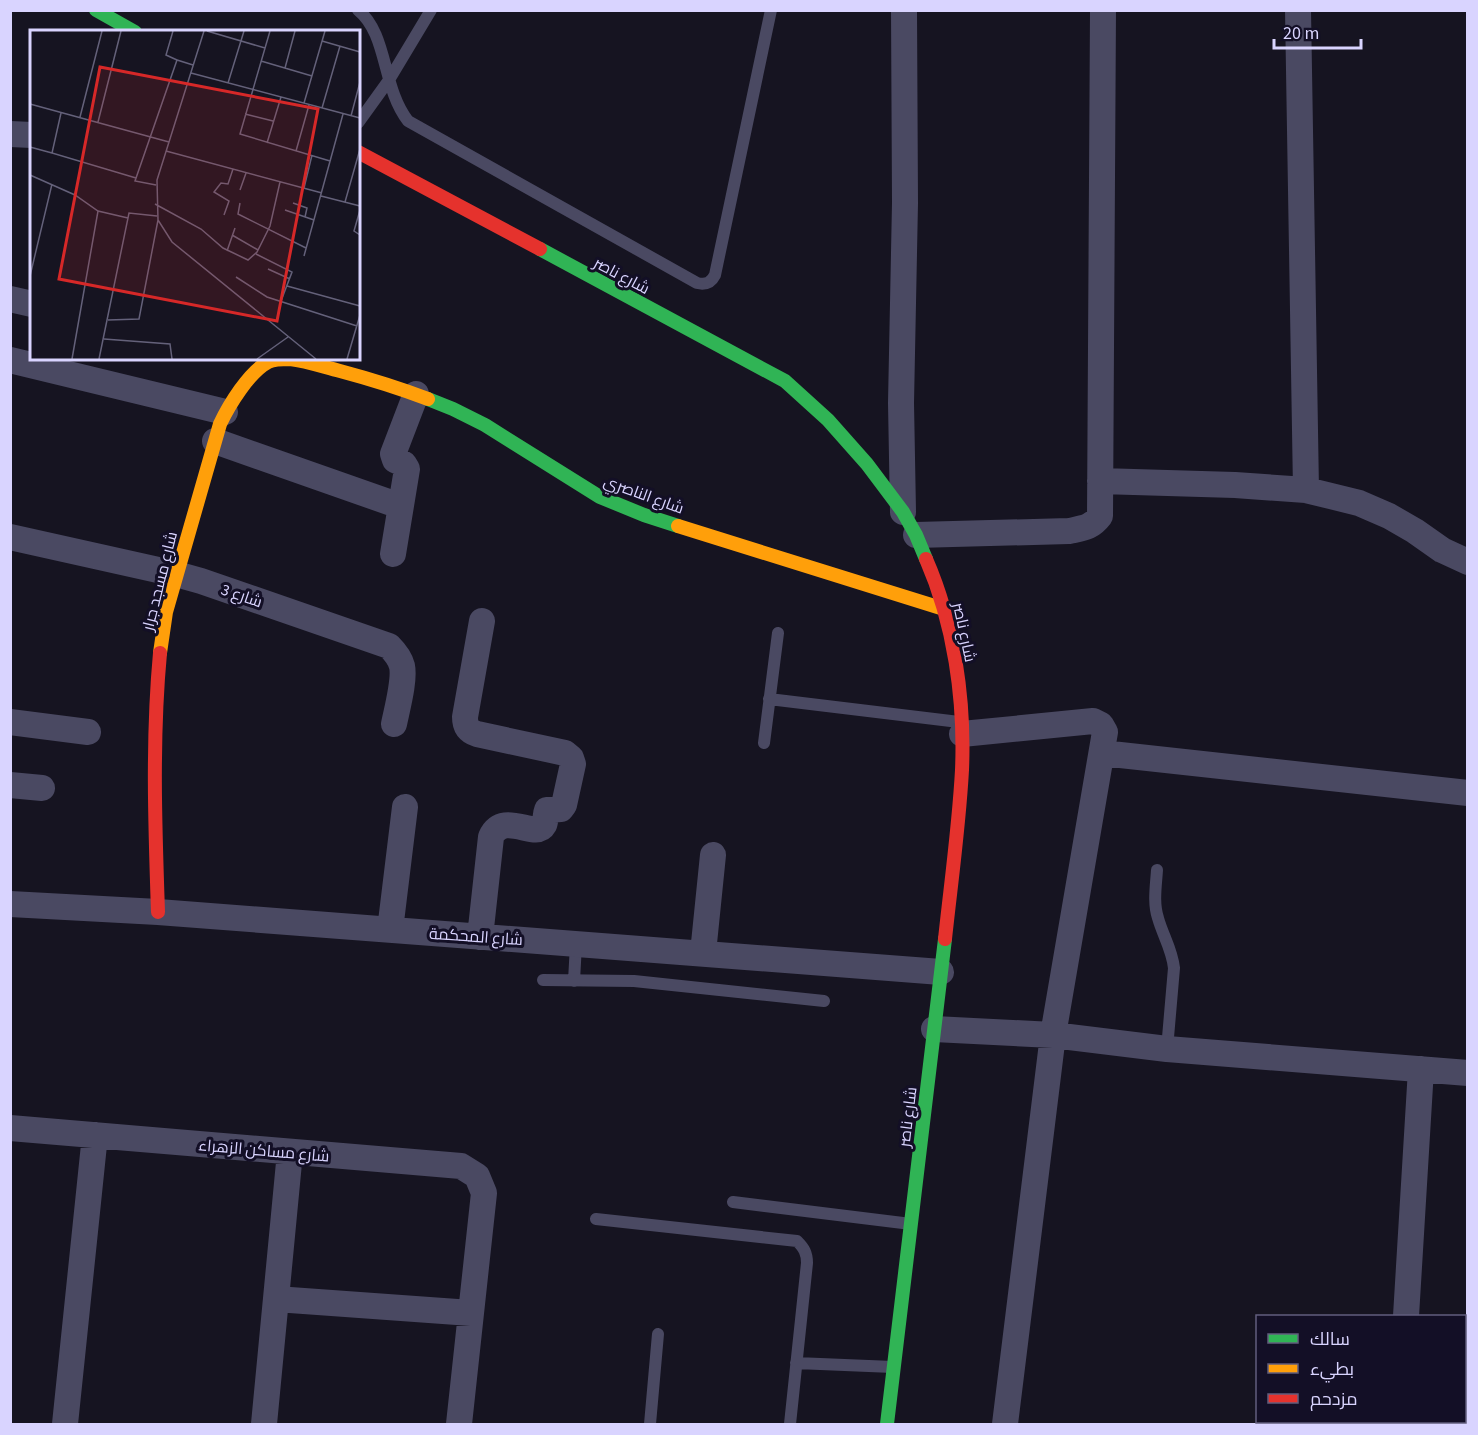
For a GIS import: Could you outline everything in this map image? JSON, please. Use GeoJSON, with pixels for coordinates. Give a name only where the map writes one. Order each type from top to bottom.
{"type":"FeatureCollection","features":[{"type":"Feature","properties":{"kind":"street"},"geometry":{"type":"LineString","coordinates":[[96,10],[131,30]]}},
{"type":"Feature","properties":{"kind":"street"},"geometry":{"type":"LineString","coordinates":[[903,512],[901,403],[905,203],[904,10]]}},
{"type":"Feature","properties":{"kind":"street"},"geometry":{"type":"LineString","coordinates":[[916,534],[1069,531],[1089,527],[1100,516],[1103,10]]}},
{"type":"Feature","properties":{"kind":"street"},"geometry":{"type":"LineString","coordinates":[[1298,10],[1306,490]]}},
{"type":"Feature","properties":{"kind":"street"},"geometry":{"type":"LineString","coordinates":[[10,134],[30,135]]}},
{"type":"Feature","properties":{"kind":"street","name":"شارع ناصر"},"geometry":{"type":"LineString","coordinates":[[360,153],[785,381],[828,420],[867,464],[903,512],[916,534],[937,584],[950,631],[958,680],[961,788],[887,1425]]}},
{"type":"Feature","properties":{"kind":"street"},"geometry":{"type":"LineString","coordinates":[[10,299],[30,304]]}},
{"type":"Feature","properties":{"kind":"street"},"geometry":{"type":"LineString","coordinates":[[10,360],[225,412]]}},
{"type":"Feature","properties":{"kind":"street","name":"شارع مسجد جرار"},"geometry":{"type":"LineString","coordinates":[[158,912],[153,764],[161,639],[166,612],[225,412],[243,385],[267,363],[276,360]]}},
{"type":"Feature","properties":{"kind":"street","name":"شارع الناصري"},"geometry":{"type":"LineString","coordinates":[[292,360],[372,380],[446,405],[472,418],[587,490],[615,504],[944,609]]}},
{"type":"Feature","properties":{"kind":"street"},"geometry":{"type":"LineString","coordinates":[[393,554],[406,469],[404,464],[395,460],[393,454],[416,394]]}},
{"type":"Feature","properties":{"kind":"street"},"geometry":{"type":"LineString","coordinates":[[215,441],[400,506]]}},
{"type":"Feature","properties":{"kind":"street"},"geometry":{"type":"LineString","coordinates":[[1100,481],[1235,485],[1306,490],[1359,503],[1389,516],[1442,550],[1467,562]]}},
{"type":"Feature","properties":{"kind":"street","name":"شارع 3"},"geometry":{"type":"LineString","coordinates":[[10,537],[176,574],[389,646],[397,655],[402,666],[394,724]]}},
{"type":"Feature","properties":{"kind":"street"},"geometry":{"type":"LineString","coordinates":[[480,937],[491,837],[494,831],[504,825],[538,830],[542,828],[547,810],[561,808],[564,805],[573,764],[571,758],[565,753],[477,734],[465,725],[482,621]]}},
{"type":"Feature","properties":{"kind":"street"},"geometry":{"type":"LineString","coordinates":[[961,728],[1093,721],[1101,725],[1105,732],[1053,1035],[1005,1425]]}},
{"type":"Feature","properties":{"kind":"street"},"geometry":{"type":"LineString","coordinates":[[10,722],[88,732]]}},
{"type":"Feature","properties":{"kind":"street"},"geometry":{"type":"LineString","coordinates":[[1102,753],[1467,793]]}},
{"type":"Feature","properties":{"kind":"street"},"geometry":{"type":"LineString","coordinates":[[10,784],[42,788]]}},
{"type":"Feature","properties":{"kind":"street"},"geometry":{"type":"LineString","coordinates":[[390,930],[405,807]]}},
{"type":"Feature","properties":{"kind":"street"},"geometry":{"type":"LineString","coordinates":[[703,953],[713,855]]}},
{"type":"Feature","properties":{"kind":"street","name":"شارع المحكمة"},"geometry":{"type":"LineString","coordinates":[[10,903],[158,912],[941,972]]}},
{"type":"Feature","properties":{"kind":"street"},"geometry":{"type":"LineString","coordinates":[[934,1029],[1053,1035],[1167,1048],[1467,1073]]}},
{"type":"Feature","properties":{"kind":"street"},"geometry":{"type":"LineString","coordinates":[[1406,1315],[1421,1069]]}},
{"type":"Feature","properties":{"kind":"street","name":"شارع مساكن الزهراء"},"geometry":{"type":"LineString","coordinates":[[10,1128],[462,1166],[477,1176],[484,1193],[459,1425]]}},
{"type":"Feature","properties":{"kind":"street"},"geometry":{"type":"LineString","coordinates":[[65,1425],[95,1135]]}},
{"type":"Feature","properties":{"kind":"street"},"geometry":{"type":"LineString","coordinates":[[264,1425],[290,1152]]}},
{"type":"Feature","properties":{"kind":"street"},"geometry":{"type":"LineString","coordinates":[[276,1299],[471,1313]]}},
{"type":"Feature","properties":{"kind":"lane"},"geometry":{"type":"LineString","coordinates":[[358,10],[368,19],[375,32],[388,80],[396,101],[408,121],[702,284],[708,283],[715,275],[771,10]]}},
{"type":"Feature","properties":{"kind":"lane"},"geometry":{"type":"LineString","coordinates":[[360,120],[431,10]]}},
{"type":"Feature","properties":{"kind":"lane"},"geometry":{"type":"LineString","coordinates":[[764,743],[778,633]]}},
{"type":"Feature","properties":{"kind":"lane"},"geometry":{"type":"LineString","coordinates":[[769,699],[961,728]]}},
{"type":"Feature","properties":{"kind":"lane"},"geometry":{"type":"LineString","coordinates":[[1157,870],[1155,906],[1173,955],[1174,968],[1167,1048]]}},
{"type":"Feature","properties":{"kind":"lane"},"geometry":{"type":"LineString","coordinates":[[574,981],[576,944]]}},
{"type":"Feature","properties":{"kind":"lane"},"geometry":{"type":"LineString","coordinates":[[543,980],[652,982],[824,1001]]}},
{"type":"Feature","properties":{"kind":"lane"},"geometry":{"type":"LineString","coordinates":[[733,1202],[910,1224]]}},
{"type":"Feature","properties":{"kind":"lane"},"geometry":{"type":"LineString","coordinates":[[596,1219],[797,1241],[804,1248],[807,1263],[790,1425]]}},
{"type":"Feature","properties":{"kind":"lane"},"geometry":{"type":"LineString","coordinates":[[650,1425],[658,1334]]}},
{"type":"Feature","properties":{"kind":"lane"},"geometry":{"type":"LineString","coordinates":[[796,1363],[894,1367]]}},
{"type":"Feature","properties":{"kind":"traffic: fast"},"geometry":{"type":"LineString","coordinates":[[96,10],[131,30]]}},
{"type":"Feature","properties":{"kind":"traffic: fast"},"geometry":{"type":"LineString","coordinates":[[540,249],[785,381],[828,420],[867,464],[903,512],[926,559]]}},
{"type":"Feature","properties":{"kind":"traffic: fast"},"geometry":{"type":"LineString","coordinates":[[428,399],[485,425],[600,497],[678,526]]}},
{"type":"Feature","properties":{"kind":"traffic: fast"},"geometry":{"type":"LineString","coordinates":[[887,1424],[945,939]]}},
{"type":"Feature","properties":{"kind":"traffic: slow"},"geometry":{"type":"LineString","coordinates":[[160,653],[166,612],[220,424],[247,381],[261,367],[276,360]]}},
{"type":"Feature","properties":{"kind":"traffic: slow"},"geometry":{"type":"LineString","coordinates":[[296,360],[373,380],[428,399]]}},
{"type":"Feature","properties":{"kind":"traffic: slow"},"geometry":{"type":"LineString","coordinates":[[678,526],[944,609]]}},
{"type":"Feature","properties":{"kind":"traffic: jam"},"geometry":{"type":"LineString","coordinates":[[360,153],[540,249]]}},
{"type":"Feature","properties":{"kind":"traffic: jam"},"geometry":{"type":"LineString","coordinates":[[926,559],[944,609],[950,635],[956,662],[962,716],[961,791],[945,939]]}},
{"type":"Feature","properties":{"kind":"traffic: jam"},"geometry":{"type":"LineString","coordinates":[[158,912],[155,750],[160,653]]}}]}
